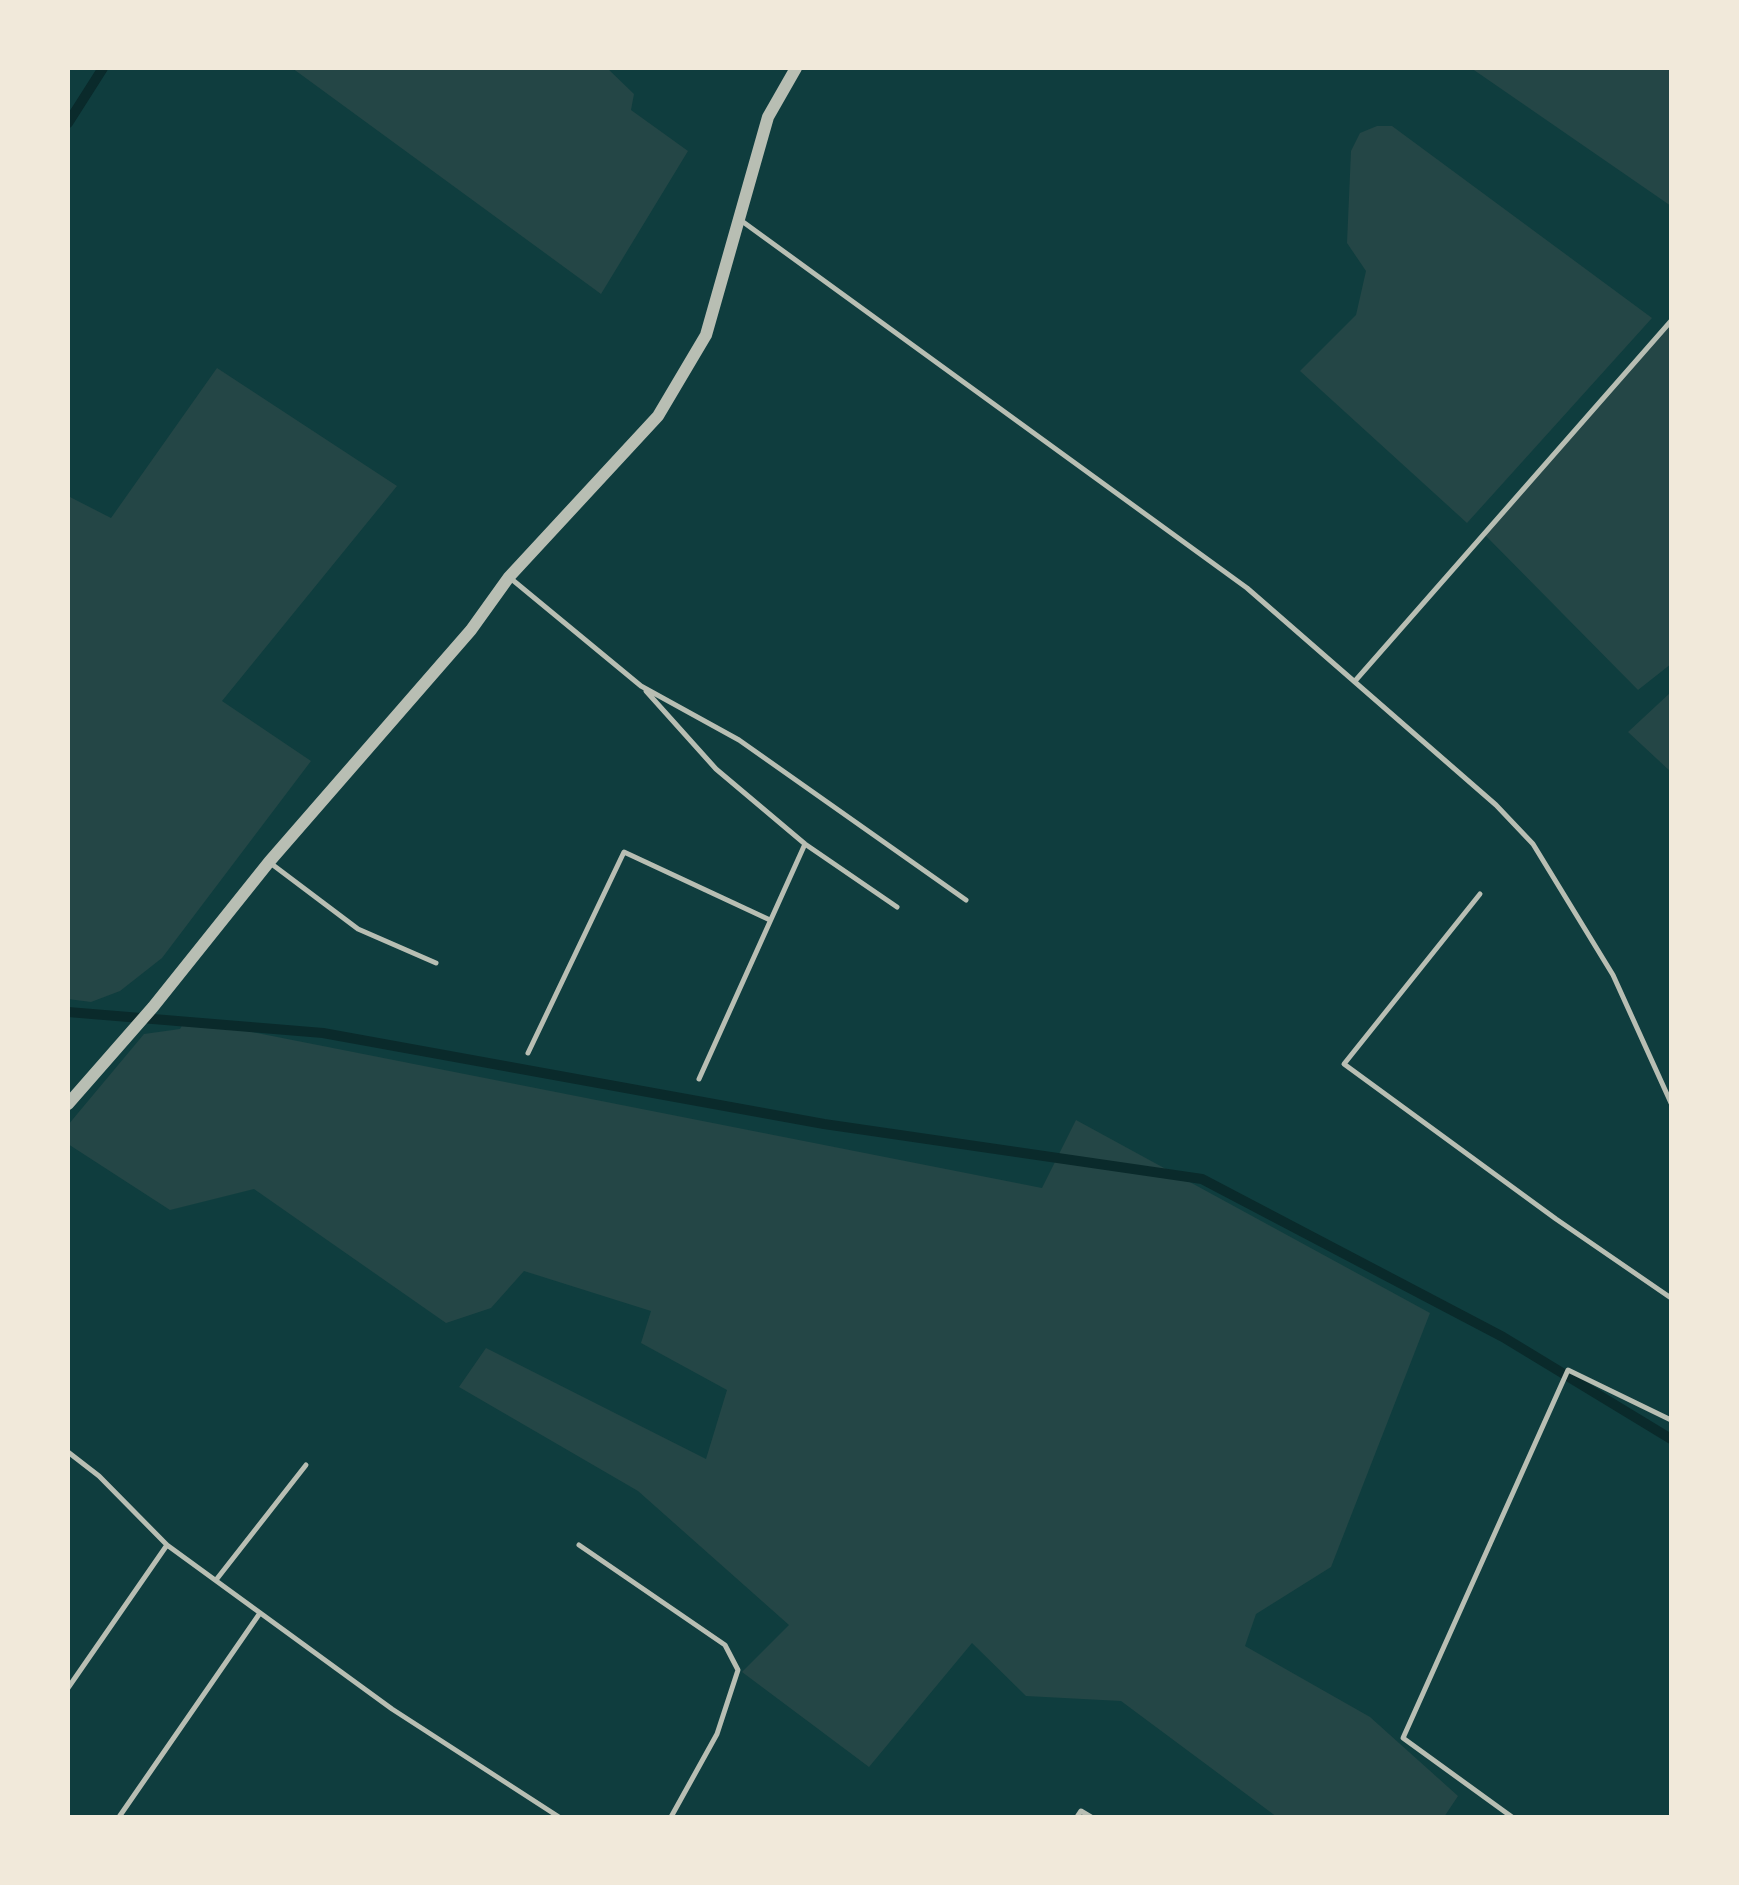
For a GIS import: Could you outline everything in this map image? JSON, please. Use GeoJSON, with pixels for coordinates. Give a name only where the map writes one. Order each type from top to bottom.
{"type":"FeatureCollection","features":[{"type":"Feature","properties":{"kind":"street"},"geometry":{"type":"LineString","coordinates":[[68,1104],[153,1007],[269,862],[471,630],[509,577],[658,416],[706,335],[737,218],[768,117],[796,68]]}},
{"type":"Feature","properties":{"kind":"lane"},"geometry":{"type":"LineString","coordinates":[[737,218],[1247,588],[1496,805],[1533,845],[1613,975],[1671,1103]]}},
{"type":"Feature","properties":{"kind":"lane"},"geometry":{"type":"LineString","coordinates":[[1355,681],[1671,321]]}},
{"type":"Feature","properties":{"kind":"lane"},"geometry":{"type":"LineString","coordinates":[[509,577],[641,686],[716,769],[805,844],[897,907]]}},
{"type":"Feature","properties":{"kind":"lane"},"geometry":{"type":"LineString","coordinates":[[641,686],[739,740],[966,900]]}},
{"type":"Feature","properties":{"kind":"lane"},"geometry":{"type":"LineString","coordinates":[[699,1079],[805,844]]}},
{"type":"Feature","properties":{"kind":"lane"},"geometry":{"type":"LineString","coordinates":[[528,1053],[624,852],[770,920]]}},
{"type":"Feature","properties":{"kind":"lane"},"geometry":{"type":"LineString","coordinates":[[269,862],[358,929],[436,963]]}},
{"type":"Feature","properties":{"kind":"lane"},"geometry":{"type":"LineString","coordinates":[[1480,894],[1344,1064],[1556,1219],[1671,1298]]}},
{"type":"Feature","properties":{"kind":"lane"},"geometry":{"type":"LineString","coordinates":[[1512,1817],[1403,1738],[1568,1370],[1671,1420]]}},
{"type":"Feature","properties":{"kind":"lane"},"geometry":{"type":"LineString","coordinates":[[68,1452],[99,1476],[167,1545],[392,1709],[559,1817]]}},
{"type":"Feature","properties":{"kind":"lane"},"geometry":{"type":"LineString","coordinates":[[216,1580],[306,1465]]}},
{"type":"Feature","properties":{"kind":"lane"},"geometry":{"type":"LineString","coordinates":[[68,1688],[167,1545]]}},
{"type":"Feature","properties":{"kind":"lane"},"geometry":{"type":"LineString","coordinates":[[579,1545],[725,1645],[737,1670],[717,1734],[671,1817]]}},
{"type":"Feature","properties":{"kind":"lane"},"geometry":{"type":"LineString","coordinates":[[119,1817],[260,1613]]}},
{"type":"Feature","properties":{"kind":"lane"},"geometry":{"type":"LineString","coordinates":[[1077,1817],[1081,1811],[1091,1817]]}},
{"type":"Feature","properties":{"kind":"shaded area"},"geometry":{"type":"Polygon","coordinates":[[[292,68],[607,68],[634,94],[631,110],[688,151],[601,294],[292,68]]]}},
{"type":"Feature","properties":{"kind":"shaded area"},"geometry":{"type":"Polygon","coordinates":[[[1471,68],[1670,68],[1671,206],[1471,68]]]}},
{"type":"Feature","properties":{"kind":"shaded area"},"geometry":{"type":"Polygon","coordinates":[[[1377,126],[1392,126],[1652,318],[1467,523],[1300,371],[1356,315],[1366,271],[1347,243],[1351,151],[1360,133],[1377,126]]]}},
{"type":"Feature","properties":{"kind":"shaded area"},"geometry":{"type":"Polygon","coordinates":[[[1668,323],[1671,325],[1671,664],[1638,690],[1484,534],[1668,323]]]}},
{"type":"Feature","properties":{"kind":"shaded area"},"geometry":{"type":"Polygon","coordinates":[[[217,368],[397,486],[222,701],[311,761],[162,958],[120,991],[91,1002],[68,999],[68,496],[111,518],[217,368]]]}},
{"type":"Feature","properties":{"kind":"shaded area"},"geometry":{"type":"Polygon","coordinates":[[[1671,692],[1671,772],[1628,732],[1671,692]]]}},
{"type":"Feature","properties":{"kind":"shaded area"},"geometry":{"type":"Polygon","coordinates":[[[186,1019],[1042,1188],[1076,1120],[1430,1313],[1331,1567],[1256,1614],[1245,1646],[1370,1717],[1458,1796],[1444,1817],[1277,1817],[1121,1701],[1026,1696],[972,1643],[869,1767],[742,1672],[789,1625],[638,1491],[459,1387],[486,1348],[706,1459],[727,1390],[641,1343],[651,1311],[524,1271],[491,1308],[446,1323],[254,1189],[170,1210],[68,1144],[68,1125],[144,1034],[180,1029],[186,1019]]]}},
{"type":"Feature","properties":{"kind":"waterway"},"geometry":{"type":"LineString","coordinates":[[68,123],[103,68]]}},
{"type":"Feature","properties":{"kind":"waterway"},"geometry":{"type":"LineString","coordinates":[[68,1012],[323,1033],[824,1124],[1202,1179],[1503,1337],[1671,1439]]}}]}
